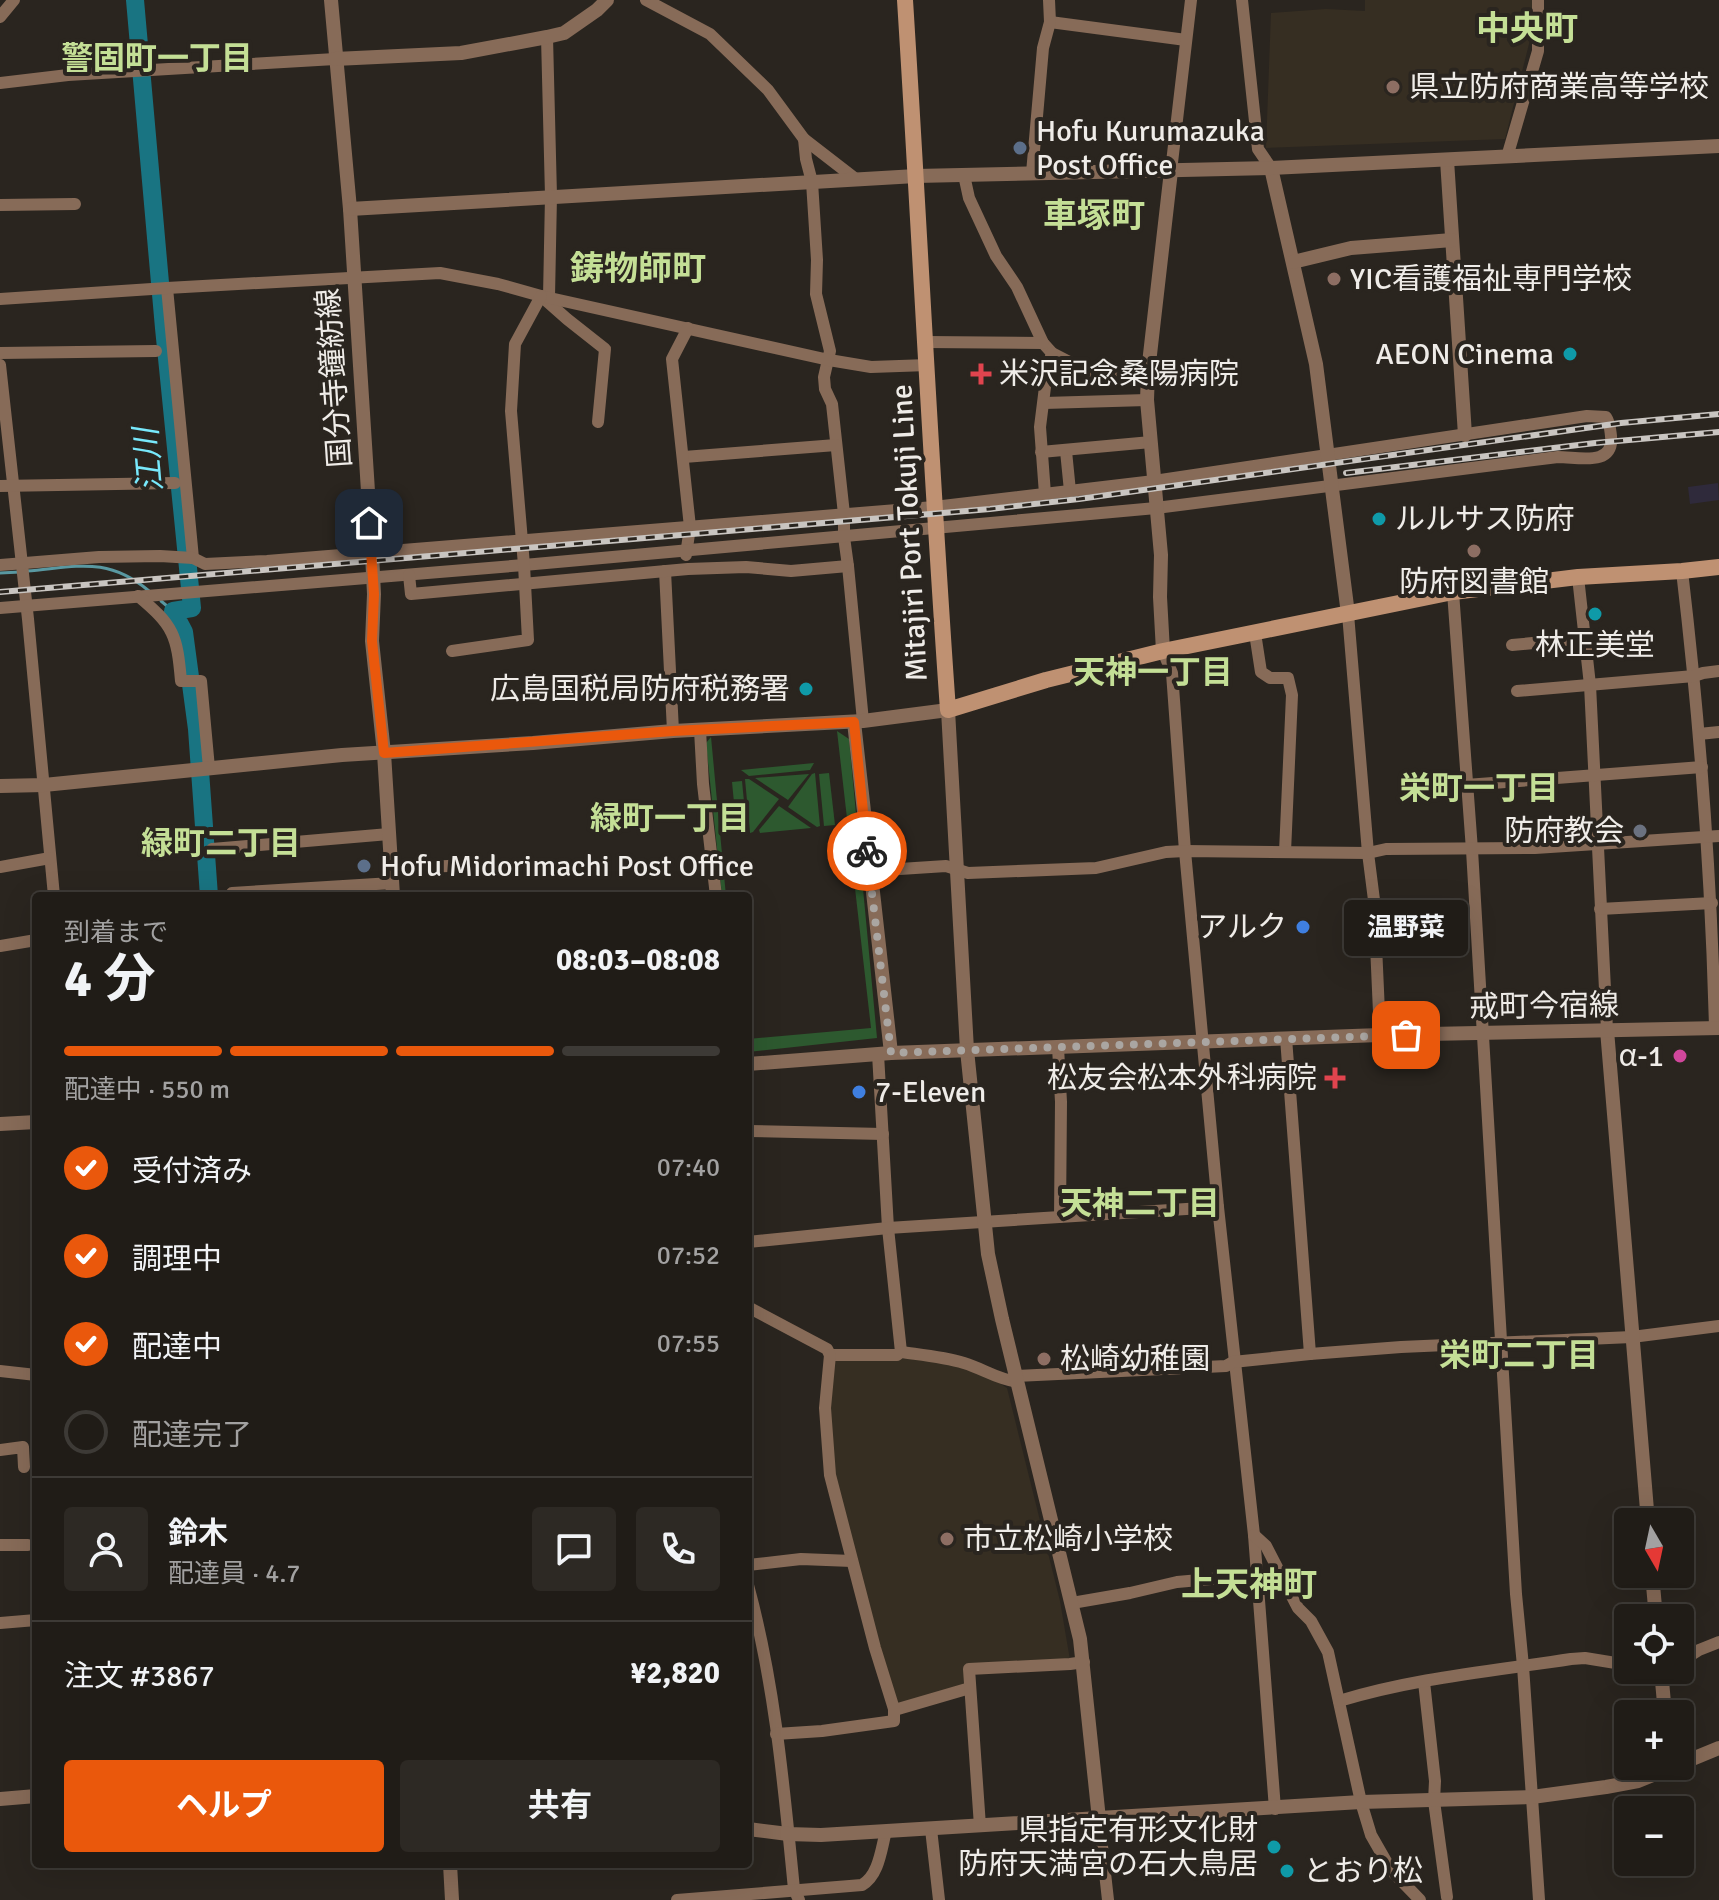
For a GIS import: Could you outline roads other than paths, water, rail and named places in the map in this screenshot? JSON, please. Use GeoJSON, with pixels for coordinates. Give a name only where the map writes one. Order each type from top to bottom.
{"type":"FeatureCollection","features":[{"type":"Feature","properties":{"kind":"main road","name":"Mitajiri Port Tokuji Line"},"geometry":{"type":"LineString","coordinates":[[905,0],[948,710],[1046,680],[1163,651],[1453,592],[1578,577],[1719,567]]}},
{"type":"Feature","properties":{"kind":"street"},"geometry":{"type":"LineString","coordinates":[[0,17],[14,0]]}},
{"type":"Feature","properties":{"kind":"street","name":"国分寺鐘紡線"},"geometry":{"type":"LineString","coordinates":[[331,0],[350,209],[372,554],[372,641],[384,753],[392,883]]}},
{"type":"Feature","properties":{"kind":"street"},"geometry":{"type":"LineString","coordinates":[[0,83],[68,75],[461,53],[564,33],[607,0]]}},
{"type":"Feature","properties":{"kind":"street"},"geometry":{"type":"LineString","coordinates":[[646,0],[710,34],[768,90],[804,139],[857,180]]}},
{"type":"Feature","properties":{"kind":"street"},"geometry":{"type":"LineString","coordinates":[[1032,173],[1043,48],[1050,22],[1049,0]]}},
{"type":"Feature","properties":{"kind":"street"},"geometry":{"type":"LineString","coordinates":[[1191,0],[1147,400],[1161,555],[1163,651],[1172,673],[1218,1207],[1254,1535],[1275,1809]]}},
{"type":"Feature","properties":{"kind":"street"},"geometry":{"type":"LineString","coordinates":[[1242,0],[1258,149],[1271,168],[1316,364],[1348,614],[1374,900],[1380,1035]]}},
{"type":"Feature","properties":{"kind":"street"},"geometry":{"type":"LineString","coordinates":[[1507,157],[1538,51],[1538,0]]}},
{"type":"Feature","properties":{"kind":"street"},"geometry":{"type":"LineString","coordinates":[[1050,22],[1186,40]]}},
{"type":"Feature","properties":{"kind":"street"},"geometry":{"type":"LineString","coordinates":[[452,651],[528,640],[511,411],[515,344],[545,296],[551,196],[547,37]]}},
{"type":"Feature","properties":{"kind":"street"},"geometry":{"type":"LineString","coordinates":[[804,139],[812,182],[816,294],[830,351],[824,377],[825,389],[832,404],[844,514],[884,1053],[883,1134],[888,1228],[901,1352]]}},
{"type":"Feature","properties":{"kind":"street"},"geometry":{"type":"LineString","coordinates":[[350,209],[916,176],[1271,168],[1719,146]]}},
{"type":"Feature","properties":{"kind":"street"},"geometry":{"type":"LineString","coordinates":[[1447,160],[1465,435]]}},
{"type":"Feature","properties":{"kind":"street"},"geometry":{"type":"LineString","coordinates":[[964,175],[969,198],[996,256],[1017,287],[1048,348],[1040,427],[1045,494]]}},
{"type":"Feature","properties":{"kind":"street"},"geometry":{"type":"LineString","coordinates":[[0,205],[75,204]]}},
{"type":"Feature","properties":{"kind":"street"},"geometry":{"type":"LineString","coordinates":[[1293,262],[1351,248],[1452,240]]}},
{"type":"Feature","properties":{"kind":"street"},"geometry":{"type":"LineString","coordinates":[[0,299],[440,273],[829,360],[871,367],[928,365]]}},
{"type":"Feature","properties":{"kind":"street"},"geometry":{"type":"LineString","coordinates":[[167,288],[199,561],[207,590]]}},
{"type":"Feature","properties":{"kind":"street"},"geometry":{"type":"LineString","coordinates":[[545,296],[567,319],[605,349],[598,422]]}},
{"type":"Feature","properties":{"kind":"street"},"geometry":{"type":"LineString","coordinates":[[688,328],[672,359],[690,527],[685,551],[688,569]]}},
{"type":"Feature","properties":{"kind":"street"},"geometry":{"type":"LineString","coordinates":[[926,342],[1048,348],[1087,371],[1148,372]]}},
{"type":"Feature","properties":{"kind":"street"},"geometry":{"type":"LineString","coordinates":[[0,353],[156,351]]}},
{"type":"Feature","properties":{"kind":"street"},"geometry":{"type":"LineString","coordinates":[[0,365],[54,892]]}},
{"type":"Feature","properties":{"kind":"street"},"geometry":{"type":"LineString","coordinates":[[1044,403],[1147,400]]}},
{"type":"Feature","properties":{"kind":"street"},"geometry":{"type":"LineString","coordinates":[[0,565],[99,557],[160,556],[199,561],[372,554],[934,507],[1154,481],[1600,415],[1609,421],[1612,445],[1600,457],[1558,457],[1156,508],[0,608]]}},
{"type":"Feature","properties":{"kind":"street"},"geometry":{"type":"LineString","coordinates":[[1041,452],[1151,442]]}},
{"type":"Feature","properties":{"kind":"street"},"geometry":{"type":"LineString","coordinates":[[684,457],[836,445]]}},
{"type":"Feature","properties":{"kind":"street"},"geometry":{"type":"LineString","coordinates":[[1066,451],[1070,491]]}},
{"type":"Feature","properties":{"kind":"street"},"geometry":{"type":"LineString","coordinates":[[0,486],[175,483]]}},
{"type":"Feature","properties":{"kind":"street"},"geometry":{"type":"LineString","coordinates":[[409,575],[411,594],[688,569],[746,567],[791,571],[848,566]]}},
{"type":"Feature","properties":{"kind":"street"},"geometry":{"type":"LineString","coordinates":[[665,571],[673,731]]}},
{"type":"Feature","properties":{"kind":"street"},"geometry":{"type":"LineString","coordinates":[[1682,571],[1702,767],[1713,836],[1717,1028]]}},
{"type":"Feature","properties":{"kind":"street"},"geometry":{"type":"LineString","coordinates":[[1578,577],[1590,685],[1607,1030],[1647,1508]]}},
{"type":"Feature","properties":{"kind":"street"},"geometry":{"type":"LineString","coordinates":[[1453,592],[1472,850],[1516,1594],[1539,1900]]}},
{"type":"Feature","properties":{"kind":"street"},"geometry":{"type":"LineString","coordinates":[[138,596],[161,615],[172,630],[178,645],[181,681],[201,681],[209,768]]}},
{"type":"Feature","properties":{"kind":"street"},"geometry":{"type":"LineString","coordinates":[[1255,633],[1261,672],[1270,678],[1288,678],[1292,695],[1285,852]]}},
{"type":"Feature","properties":{"kind":"street"},"geometry":{"type":"LineString","coordinates":[[1512,645],[1586,638]]}},
{"type":"Feature","properties":{"kind":"street"},"geometry":{"type":"LineString","coordinates":[[1517,691],[1694,676],[1719,671]]}},
{"type":"Feature","properties":{"kind":"street"},"geometry":{"type":"LineString","coordinates":[[0,786],[44,785],[342,755],[673,731],[858,722],[948,710],[967,1050],[988,1254],[1084,1662],[1108,1900]]}},
{"type":"Feature","properties":{"kind":"street"},"geometry":{"type":"LineString","coordinates":[[700,730],[716,892]]}},
{"type":"Feature","properties":{"kind":"street"},"geometry":{"type":"LineString","coordinates":[[1699,734],[1719,732]]}},
{"type":"Feature","properties":{"kind":"street"},"geometry":{"type":"LineString","coordinates":[[1466,785],[1702,767]]}},
{"type":"Feature","properties":{"kind":"street"},"geometry":{"type":"LineString","coordinates":[[212,849],[389,834]]}},
{"type":"Feature","properties":{"kind":"street"},"geometry":{"type":"LineString","coordinates":[[869,871],[946,866],[968,873],[1096,868],[1166,852],[1185,851],[1368,853],[1386,849],[1472,850],[1713,836]]}},
{"type":"Feature","properties":{"kind":"street"},"geometry":{"type":"LineString","coordinates":[[0,867],[50,858]]}},
{"type":"Feature","properties":{"kind":"street"},"geometry":{"type":"LineString","coordinates":[[248,892],[392,883],[475,860]]}},
{"type":"Feature","properties":{"kind":"street"},"geometry":{"type":"LineString","coordinates":[[1600,909],[1712,903]]}},
{"type":"Feature","properties":{"kind":"street"},"geometry":{"type":"LineString","coordinates":[[0,946],[32,941]]}},
{"type":"Feature","properties":{"kind":"street","name":"戒町今宿線"},"geometry":{"type":"LineString","coordinates":[[752,1064],[884,1053],[1203,1041],[1717,1028]]}},
{"type":"Feature","properties":{"kind":"street"},"geometry":{"type":"LineString","coordinates":[[1286,1038],[1310,1354]]}},
{"type":"Feature","properties":{"kind":"street"},"geometry":{"type":"LineString","coordinates":[[1058,1047],[1060,1217]]}},
{"type":"Feature","properties":{"kind":"street"},"geometry":{"type":"LineString","coordinates":[[0,1124],[32,1122]]}},
{"type":"Feature","properties":{"kind":"street"},"geometry":{"type":"LineString","coordinates":[[752,1131],[883,1134]]}},
{"type":"Feature","properties":{"kind":"street"},"geometry":{"type":"LineString","coordinates":[[752,1242],[888,1228],[1218,1207]]}},
{"type":"Feature","properties":{"kind":"street"},"geometry":{"type":"LineString","coordinates":[[752,1309],[827,1349],[830,1355],[825,1408],[830,1475],[894,1709],[894,1721],[776,1734]]}},
{"type":"Feature","properties":{"kind":"street"},"geometry":{"type":"LineString","coordinates":[[830,1355],[897,1355],[901,1352],[969,1364],[995,1377],[1017,1379],[1024,1374],[1226,1366],[1233,1362],[1310,1354],[1632,1337],[1719,1326]]}},
{"type":"Feature","properties":{"kind":"street"},"geometry":{"type":"LineString","coordinates":[[0,1371],[32,1375]]}},
{"type":"Feature","properties":{"kind":"street"},"geometry":{"type":"LineString","coordinates":[[0,1450],[23,1447],[24,1467]]}},
{"type":"Feature","properties":{"kind":"street"},"geometry":{"type":"LineString","coordinates":[[1254,1535],[1266,1546],[1298,1608],[1311,1621],[1328,1652],[1371,1835],[1391,1870],[1420,1900]]}},
{"type":"Feature","properties":{"kind":"street"},"geometry":{"type":"LineString","coordinates":[[0,1545],[28,1545]]}},
{"type":"Feature","properties":{"kind":"street"},"geometry":{"type":"LineString","coordinates":[[752,1563],[801,1559],[852,1561]]}},
{"type":"Feature","properties":{"kind":"street"},"geometry":{"type":"LineString","coordinates":[[1072,1603],[1177,1582],[1257,1575]]}},
{"type":"Feature","properties":{"kind":"street"},"geometry":{"type":"LineString","coordinates":[[752,1599],[761,1632],[797,1895]]}},
{"type":"Feature","properties":{"kind":"street"},"geometry":{"type":"LineString","coordinates":[[0,1623],[32,1620]]}},
{"type":"Feature","properties":{"kind":"street"},"geometry":{"type":"LineString","coordinates":[[1694,1653],[1719,1642]]}},
{"type":"Feature","properties":{"kind":"street"},"geometry":{"type":"LineString","coordinates":[[1339,1701],[1364,1693],[1523,1666],[1585,1658],[1614,1663]]}},
{"type":"Feature","properties":{"kind":"street"},"geometry":{"type":"LineString","coordinates":[[980,1826],[969,1669],[1084,1662]]}},
{"type":"Feature","properties":{"kind":"street"},"geometry":{"type":"LineString","coordinates":[[1424,1682],[1435,1781],[1434,1801],[1447,1897]]}},
{"type":"Feature","properties":{"kind":"street"},"geometry":{"type":"LineString","coordinates":[[894,1709],[970,1688]]}},
{"type":"Feature","properties":{"kind":"street"},"geometry":{"type":"LineString","coordinates":[[1694,1758],[1719,1748]]}},
{"type":"Feature","properties":{"kind":"street"},"geometry":{"type":"LineString","coordinates":[[752,1830],[821,1835],[1361,1802],[1532,1797],[1640,1780]]}},
{"type":"Feature","properties":{"kind":"street"},"geometry":{"type":"LineString","coordinates":[[0,1799],[32,1796]]}},
{"type":"Feature","properties":{"kind":"street"},"geometry":{"type":"LineString","coordinates":[[931,1829],[939,1900]]}},
{"type":"Feature","properties":{"kind":"street"},"geometry":{"type":"LineString","coordinates":[[677,1900],[797,1895],[862,1885],[870,1880],[875,1871],[886,1831]]}},
{"type":"Feature","properties":{"kind":"street"},"geometry":{"type":"LineString","coordinates":[[450,1868],[452,1900]]}},
{"type":"Feature","properties":{"kind":"waterway","name":"江川"},"geometry":{"type":"LineString","coordinates":[[135,0],[192,608],[173,611],[184,632],[197,729],[209,892]]}},
{"type":"Feature","properties":{"kind":"waterway"},"geometry":{"type":"LineString","coordinates":[[27,571],[76,566],[105,568],[134,580],[149,591]]}},
{"type":"Feature","properties":{"kind":"waterway"},"geometry":{"type":"LineString","coordinates":[[0,573],[20,572]]}},
{"type":"Feature","properties":{"kind":"waterway"},"geometry":{"type":"LineString","coordinates":[[161,601],[173,611]]}},
{"type":"Feature","properties":{"kind":"railway"},"geometry":{"type":"LineString","coordinates":[[0,592],[990,509],[1621,423],[1719,414]]}},
{"type":"Feature","properties":{"kind":"railway"},"geometry":{"type":"LineString","coordinates":[[1346,473],[1595,443],[1719,432]]}},
{"type":"Feature","properties":{"kind":"place","name":"県立防府商業高等学校"},"geometry":{"type":"Point","coordinates":[1393,87]}},
{"type":"Feature","properties":{"kind":"place","name":"Hofu Kurumazuka Post Office"},"geometry":{"type":"Point","coordinates":[1020,148]}},
{"type":"Feature","properties":{"kind":"place","name":"YIC看護福祉専門学校"},"geometry":{"type":"Point","coordinates":[1334,279]}},
{"type":"Feature","properties":{"kind":"place","name":"AEON Cinema"},"geometry":{"type":"Point","coordinates":[1570,354]}},
{"type":"Feature","properties":{"kind":"place","name":"米沢記念桑陽病院"},"geometry":{"type":"Point","coordinates":[981,374]}},
{"type":"Feature","properties":{"kind":"place","name":"ルルサス防府"},"geometry":{"type":"Point","coordinates":[1379,519]}},
{"type":"Feature","properties":{"kind":"place","name":"防府図書館"},"geometry":{"type":"Point","coordinates":[1474,551]}},
{"type":"Feature","properties":{"kind":"place","name":"林正美堂"},"geometry":{"type":"Point","coordinates":[1595,614]}},
{"type":"Feature","properties":{"kind":"place","name":"広島国税局防府税務署"},"geometry":{"type":"Point","coordinates":[806,689]}},
{"type":"Feature","properties":{"kind":"place","name":"防府教会"},"geometry":{"type":"Point","coordinates":[1640,831]}},
{"type":"Feature","properties":{"kind":"place","name":"Hofu Midorimachi Post Office"},"geometry":{"type":"Point","coordinates":[364,866]}},
{"type":"Feature","properties":{"kind":"place","name":"アルク"},"geometry":{"type":"Point","coordinates":[1303,927]}},
{"type":"Feature","properties":{"kind":"place","name":"温野菜"},"geometry":{"type":"Point","coordinates":[1406,1035]}},
{"type":"Feature","properties":{"kind":"place","name":"α-1"},"geometry":{"type":"Point","coordinates":[1680,1056]}},
{"type":"Feature","properties":{"kind":"place","name":"松友会松本外科病院"},"geometry":{"type":"Point","coordinates":[1335,1078]}},
{"type":"Feature","properties":{"kind":"place","name":"7-Eleven"},"geometry":{"type":"Point","coordinates":[859,1092]}},
{"type":"Feature","properties":{"kind":"place","name":"松崎幼稚園"},"geometry":{"type":"Point","coordinates":[1044,1359]}},
{"type":"Feature","properties":{"kind":"place","name":"市立松崎小学校"},"geometry":{"type":"Point","coordinates":[947,1539]}},
{"type":"Feature","properties":{"kind":"place","name":"県指定有形文化財 防府天満宮の石大鳥居"},"geometry":{"type":"Point","coordinates":[1274,1847]}},
{"type":"Feature","properties":{"kind":"place","name":"とおり松"},"geometry":{"type":"Point","coordinates":[1287,1871]}},
{"type":"Feature","properties":{"kind":"district","name":"中央町"},"geometry":{"type":"Point","coordinates":[1527,28]}},
{"type":"Feature","properties":{"kind":"district","name":"警固町一丁目"},"geometry":{"type":"Point","coordinates":[157,58]}},
{"type":"Feature","properties":{"kind":"district","name":"車塚町"},"geometry":{"type":"Point","coordinates":[1094,215]}},
{"type":"Feature","properties":{"kind":"district","name":"鋳物師町"},"geometry":{"type":"Point","coordinates":[638,268]}},
{"type":"Feature","properties":{"kind":"district","name":"天神一丁目"},"geometry":{"type":"Point","coordinates":[1153,672]}},
{"type":"Feature","properties":{"kind":"district","name":"栄町一丁目"},"geometry":{"type":"Point","coordinates":[1479,788]}},
{"type":"Feature","properties":{"kind":"district","name":"緑町一丁目"},"geometry":{"type":"Point","coordinates":[670,818]}},
{"type":"Feature","properties":{"kind":"district","name":"緑町二丁目"},"geometry":{"type":"Point","coordinates":[221,843]}},
{"type":"Feature","properties":{"kind":"district","name":"天神二丁目"},"geometry":{"type":"Point","coordinates":[1140,1203]}},
{"type":"Feature","properties":{"kind":"district","name":"栄町二丁目"},"geometry":{"type":"Point","coordinates":[1519,1355]}},
{"type":"Feature","properties":{"kind":"district","name":"上天神町"},"geometry":{"type":"Point","coordinates":[1249,1584]}}]}
